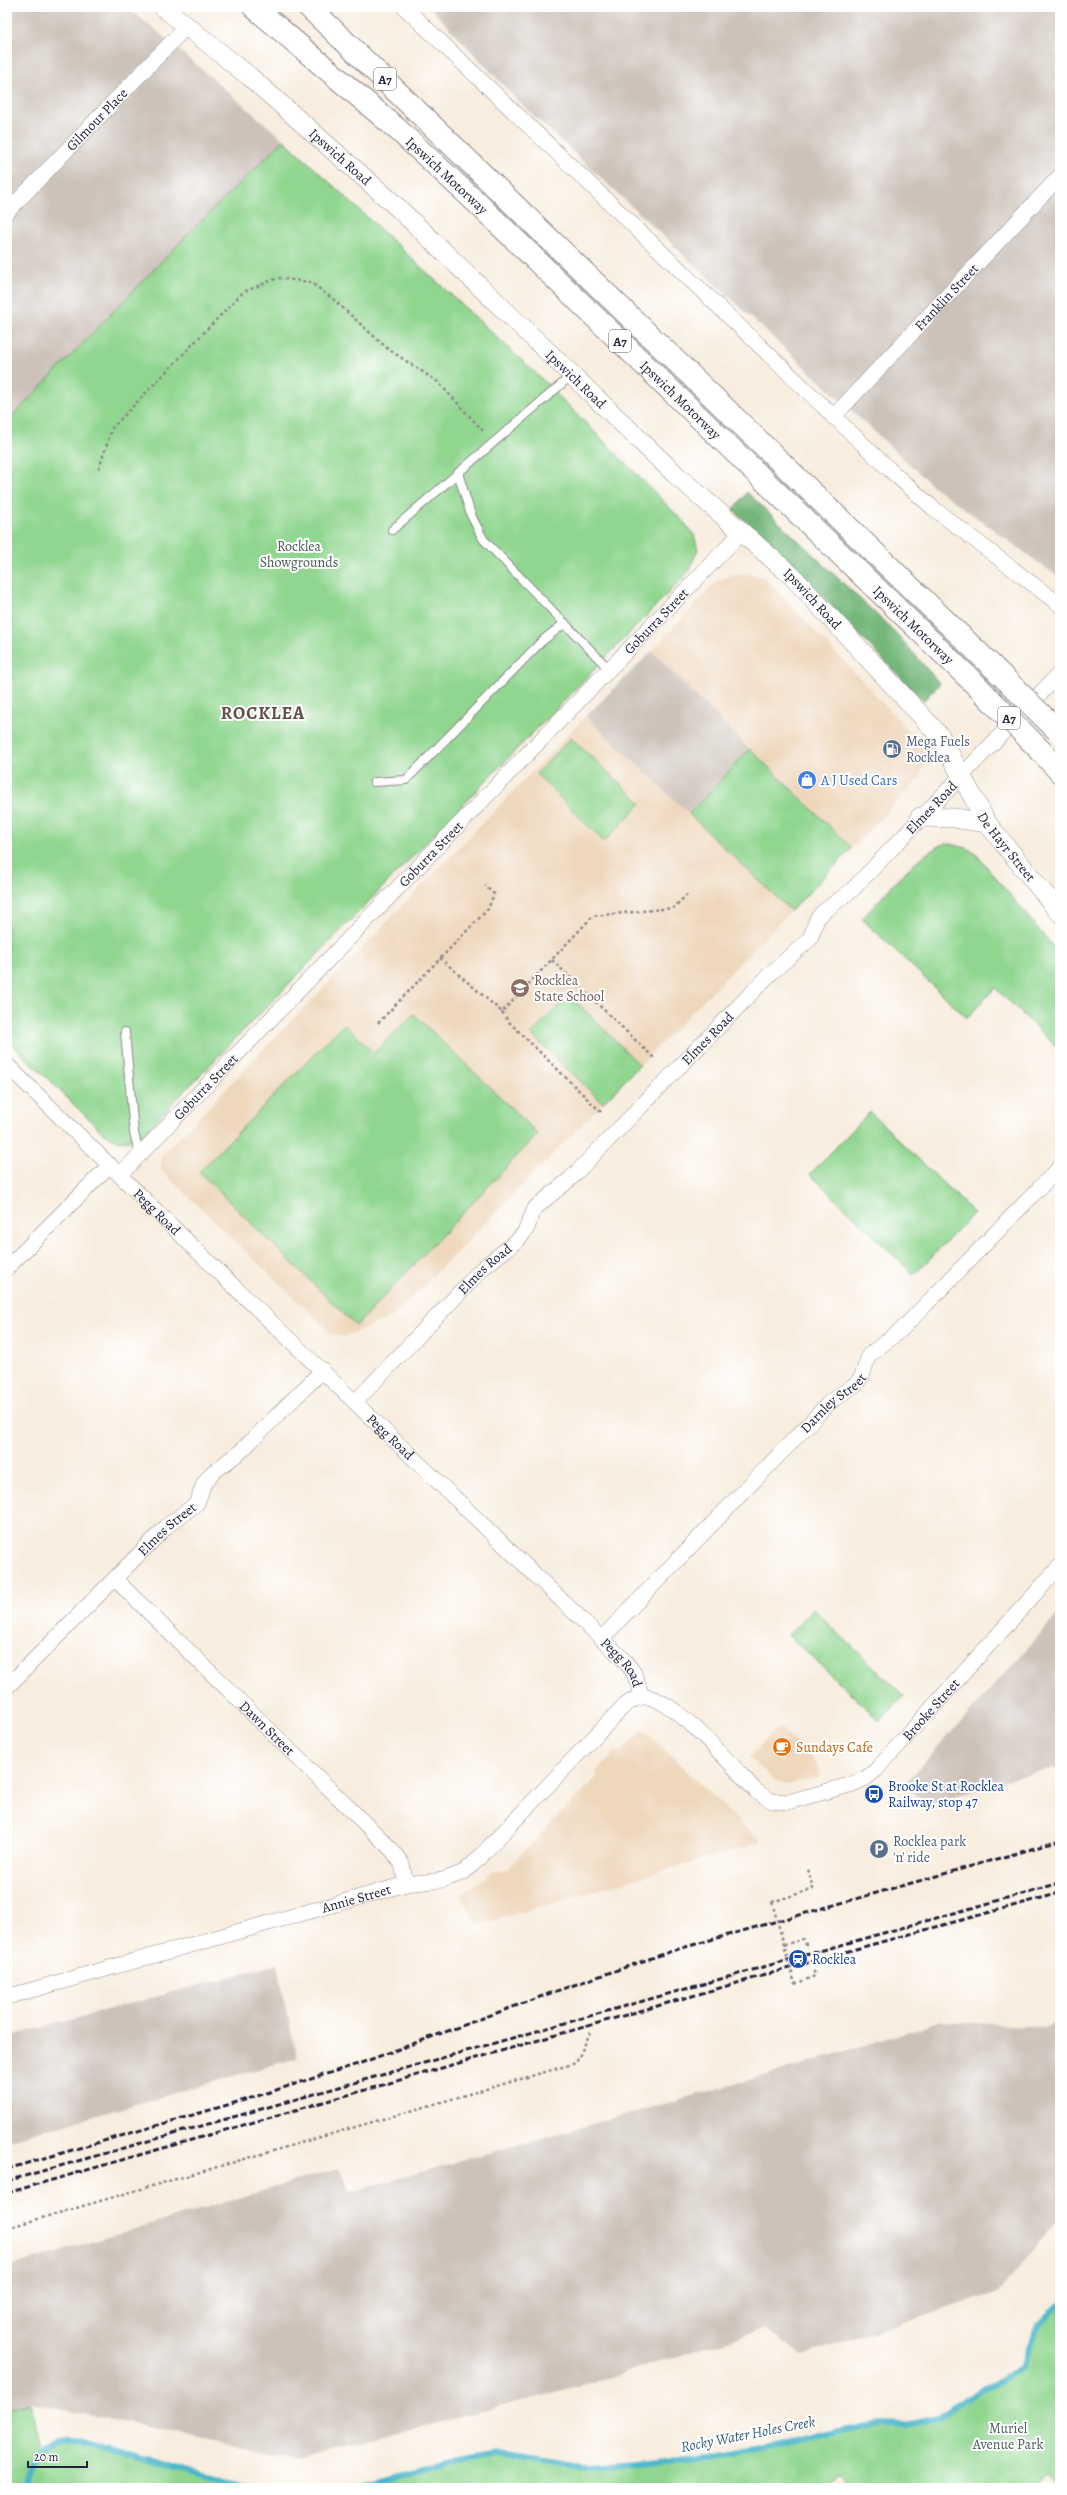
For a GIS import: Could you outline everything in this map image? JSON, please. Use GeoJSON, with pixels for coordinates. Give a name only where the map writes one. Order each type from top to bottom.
{"type":"FeatureCollection","features":[{"type":"Feature","properties":{"kind":"highway","name":"Ipswich Motorway"},"geometry":{"type":"LineString","coordinates":[[254,7],[396,128],[478,204],[977,686],[1060,772]]}},
{"type":"Feature","properties":{"kind":"highway","name":"Ipswich Motorway"},"geometry":{"type":"LineString","coordinates":[[308,7],[994,668],[1058,732]]}},
{"type":"Feature","properties":{"kind":"street","name":"Ipswich Road"},"geometry":{"type":"LineString","coordinates":[[163,7],[256,82],[383,194],[675,474],[792,576],[932,726],[961,774]]}},
{"type":"Feature","properties":{"kind":"street"},"geometry":{"type":"LineString","coordinates":[[404,7],[833,417],[933,508],[1060,605]]}},
{"type":"Feature","properties":{"kind":"street","name":"Gilmour Place"},"geometry":{"type":"LineString","coordinates":[[7,212],[187,26]]}},
{"type":"Feature","properties":{"kind":"street","name":"Franklin Street"},"geometry":{"type":"LineString","coordinates":[[833,417],[1060,176]]}},
{"type":"Feature","properties":{"kind":"street","name":"Goburra Street"},"geometry":{"type":"LineString","coordinates":[[7,1268],[115,1170],[140,1156],[741,533]]}},
{"type":"Feature","properties":{"kind":"street","name":"Elmes Road"},"geometry":{"type":"LineString","coordinates":[[354,1402],[484,1267],[519,1239],[526,1230],[535,1208],[570,1179],[772,972],[807,942],[812,935],[817,919],[822,912],[852,890],[961,774],[1060,673]]}},
{"type":"Feature","properties":{"kind":"street","name":"De Hayr Street"},"geometry":{"type":"LineString","coordinates":[[961,774],[987,823],[1060,913]]}},
{"type":"Feature","properties":{"kind":"street"},"geometry":{"type":"LineString","coordinates":[[920,817],[954,818],[987,823]]}},
{"type":"Feature","properties":{"kind":"street","name":"Pegg Road"},"geometry":{"type":"LineString","coordinates":[[7,1065],[323,1370],[354,1402],[602,1638],[631,1667],[642,1696],[655,1698],[674,1708],[758,1792],[772,1801]]}},
{"type":"Feature","properties":{"kind":"street","name":"Darnley Street"},"geometry":{"type":"LineString","coordinates":[[602,1638],[826,1406],[856,1384],[862,1376],[867,1359],[873,1351],[901,1330],[1060,1167]]}},
{"type":"Feature","properties":{"kind":"street","name":"Elmes Street"},"geometry":{"type":"LineString","coordinates":[[7,1687],[166,1527],[197,1503],[204,1483],[212,1473],[240,1452],[323,1370]]}},
{"type":"Feature","properties":{"kind":"street","name":"Brooke Street"},"geometry":{"type":"LineString","coordinates":[[772,1801],[788,1802],[853,1784],[866,1778],[1060,1566]]}},
{"type":"Feature","properties":{"kind":"street","name":"Dawn Street"},"geometry":{"type":"LineString","coordinates":[[115,1579],[392,1850],[402,1864],[406,1884]]}},
{"type":"Feature","properties":{"kind":"street","name":"Annie Street"},"geometry":{"type":"LineString","coordinates":[[7,1997],[406,1884],[443,1880],[464,1872],[623,1707],[642,1696]]}},
{"type":"Feature","properties":{"kind":"lane"},"geometry":{"type":"LineString","coordinates":[[392,530],[572,375]]}},
{"type":"Feature","properties":{"kind":"lane"},"geometry":{"type":"LineString","coordinates":[[458,473],[471,515],[483,539],[609,669]]}},
{"type":"Feature","properties":{"kind":"lane"},"geometry":{"type":"LineString","coordinates":[[374,782],[406,780],[542,641],[564,623]]}},
{"type":"Feature","properties":{"kind":"lane"},"geometry":{"type":"LineString","coordinates":[[125,1032],[134,1134],[140,1156]]}},
{"type":"Feature","properties":{"kind":"path"},"geometry":{"type":"LineString","coordinates":[[99,469],[112,428],[243,292],[278,278],[310,282],[333,299],[388,349],[438,382],[494,442]]}},
{"type":"Feature","properties":{"kind":"path"},"geometry":{"type":"LineString","coordinates":[[378,1024],[488,909],[494,894],[485,886]]}},
{"type":"Feature","properties":{"kind":"path"},"geometry":{"type":"LineString","coordinates":[[502,1012],[593,916],[673,908],[687,895]]}},
{"type":"Feature","properties":{"kind":"path"},"geometry":{"type":"LineString","coordinates":[[440,958],[502,1012],[508,1021],[600,1112]]}},
{"type":"Feature","properties":{"kind":"path"},"geometry":{"type":"LineString","coordinates":[[552,960],[654,1058]]}},
{"type":"Feature","properties":{"kind":"path"},"geometry":{"type":"LineString","coordinates":[[808,1869],[813,1889],[772,1902],[795,1984],[815,1976],[813,1968]]}},
{"type":"Feature","properties":{"kind":"path"},"geometry":{"type":"LineString","coordinates":[[784,1945],[803,1939],[808,1948]]}},
{"type":"Feature","properties":{"kind":"path"},"geometry":{"type":"LineString","coordinates":[[7,2228],[576,2063],[591,2031]]}},
{"type":"Feature","properties":{"kind":"shaded area"},"geometry":{"type":"Polygon","coordinates":[[[7,7],[125,7],[150,25],[284,140],[193,229],[7,422],[7,7]]]}},
{"type":"Feature","properties":{"kind":"shaded area"},"geometry":{"type":"Polygon","coordinates":[[[430,7],[1060,7],[1060,578],[933,486],[518,101],[430,7]]]}},
{"type":"Feature","properties":{"kind":"shaded area"},"geometry":{"type":"Polygon","coordinates":[[[748,573],[765,578],[928,751],[920,778],[852,848],[652,651],[717,581],[731,575],[748,573]]]}},
{"type":"Feature","properties":{"kind":"shaded area"},"geometry":{"type":"Polygon","coordinates":[[[652,651],[750,749],[689,814],[586,716],[652,651]]]}},
{"type":"Feature","properties":{"kind":"shaded area","name":"Rocklea State School"},"geometry":{"type":"Polygon","coordinates":[[[586,716],[791,911],[395,1315],[344,1337],[332,1334],[161,1170],[161,1156],[586,716]]]}},
{"type":"Feature","properties":{"kind":"shaded area"},"geometry":{"type":"Polygon","coordinates":[[[1060,1612],[1060,1766],[925,1804],[905,1784],[1060,1612]]]}},
{"type":"Feature","properties":{"kind":"shaded area","name":"Sundays Cafe"},"geometry":{"type":"Polygon","coordinates":[[[779,1727],[817,1763],[820,1776],[787,1785],[776,1782],[749,1757],[779,1727]]]}},
{"type":"Feature","properties":{"kind":"shaded area"},"geometry":{"type":"Polygon","coordinates":[[[643,1729],[761,1842],[478,1925],[460,1894],[494,1871],[506,1870],[597,1777],[596,1772],[616,1751],[622,1752],[643,1729]]]}},
{"type":"Feature","properties":{"kind":"shaded area"},"geometry":{"type":"Polygon","coordinates":[[[277,1964],[297,2058],[7,2141],[7,2037],[277,1964]]]}},
{"type":"Feature","properties":{"kind":"shaded area"},"geometry":{"type":"Polygon","coordinates":[[[942,2021],[1043,2027],[1060,2021],[1060,2218],[999,2292],[803,2355],[764,2329],[586,2385],[298,2458],[30,2403],[7,2410],[7,2267],[339,2168],[350,2192],[781,2071],[942,2021]]]}},
{"type":"Feature","properties":{"kind":"green space","name":"Rocklea Showgrounds"},"geometry":{"type":"Polygon","coordinates":[[[284,140],[543,380],[683,521],[694,535],[698,550],[687,574],[142,1135],[122,1141],[102,1132],[7,1039],[7,422],[193,229],[284,140]]]}},
{"type":"Feature","properties":{"kind":"green space"},"geometry":{"type":"Polygon","coordinates":[[[747,492],[897,634],[940,684],[923,701],[769,541],[733,510],[747,492]]]}},
{"type":"Feature","properties":{"kind":"green space"},"geometry":{"type":"Polygon","coordinates":[[[571,738],[641,803],[604,842],[536,774],[571,738]]]}},
{"type":"Feature","properties":{"kind":"green space"},"geometry":{"type":"Polygon","coordinates":[[[750,749],[852,848],[791,911],[689,814],[750,749]]]}},
{"type":"Feature","properties":{"kind":"green space"},"geometry":{"type":"Polygon","coordinates":[[[947,843],[967,848],[976,854],[1060,955],[1060,1050],[995,988],[967,1018],[862,919],[913,865],[935,848],[947,843]]]}},
{"type":"Feature","properties":{"kind":"green space"},"geometry":{"type":"Polygon","coordinates":[[[569,995],[640,1065],[603,1103],[531,1034],[569,995]]]}},
{"type":"Feature","properties":{"kind":"green space"},"geometry":{"type":"Polygon","coordinates":[[[414,1014],[538,1134],[356,1326],[199,1172],[344,1024],[374,1053],[414,1014]]]}},
{"type":"Feature","properties":{"kind":"green space"},"geometry":{"type":"Polygon","coordinates":[[[870,1112],[974,1213],[914,1275],[810,1174],[870,1112]]]}},
{"type":"Feature","properties":{"kind":"green space"},"geometry":{"type":"Polygon","coordinates":[[[813,1609],[904,1696],[880,1721],[788,1635],[813,1609]]]}},
{"type":"Feature","properties":{"kind":"green space","name":"Muriel Avenue Park"},"geometry":{"type":"Polygon","coordinates":[[[1060,2303],[1060,2488],[1050,2473],[1029,2488],[852,2488],[840,2474],[826,2488],[344,2488],[430,2467],[499,2455],[590,2469],[709,2458],[794,2442],[847,2429],[881,2424],[905,2425],[939,2418],[964,2399],[995,2384],[1022,2366],[1038,2325],[1060,2303]]]}},
{"type":"Feature","properties":{"kind":"green space"},"geometry":{"type":"Polygon","coordinates":[[[30,2403],[42,2451],[57,2439],[74,2439],[215,2480],[266,2488],[7,2488],[7,2410],[30,2403]]]}},
{"type":"Feature","properties":{"kind":"waterway","name":"Rocky Water Holes Creek"},"geometry":{"type":"LineString","coordinates":[[344,2488],[430,2467],[499,2455],[590,2469],[709,2458],[795,2442],[847,2429],[881,2424],[905,2425],[939,2418],[964,2399],[995,2384],[1022,2366],[1038,2325],[1060,2303]]}},
{"type":"Feature","properties":{"kind":"waterway","name":"Rocky Water Holes Creek"},"geometry":{"type":"LineString","coordinates":[[24,2488],[32,2467],[40,2453],[51,2442],[58,2439],[74,2439],[215,2480],[266,2488]]}},
{"type":"Feature","properties":{"kind":"railway"},"geometry":{"type":"LineString","coordinates":[[7,2169],[248,2099],[361,2063],[548,1994],[675,1950],[1060,1841]]}},
{"type":"Feature","properties":{"kind":"railway"},"geometry":{"type":"LineString","coordinates":[[7,2181],[1060,1883]]}},
{"type":"Feature","properties":{"kind":"railway"},"geometry":{"type":"LineString","coordinates":[[7,2193],[852,1950],[1060,1893]]}},
{"type":"Feature","properties":{"kind":"place","name":"Mega Fuels Rocklea"},"geometry":{"type":"Point","coordinates":[892,749]}},
{"type":"Feature","properties":{"kind":"place","name":"A J Used Cars"},"geometry":{"type":"Point","coordinates":[807,780]}},
{"type":"Feature","properties":{"kind":"place","name":"Rocklea State School"},"geometry":{"type":"Point","coordinates":[520,988]}},
{"type":"Feature","properties":{"kind":"place","name":"Sundays Cafe"},"geometry":{"type":"Point","coordinates":[782,1747]}},
{"type":"Feature","properties":{"kind":"place","name":"Brooke St at Rocklea Railway, stop 47"},"geometry":{"type":"Point","coordinates":[874,1794]}},
{"type":"Feature","properties":{"kind":"place","name":"Rocklea park 'n' ride"},"geometry":{"type":"Point","coordinates":[879,1849]}},
{"type":"Feature","properties":{"kind":"place","name":"Rocklea"},"geometry":{"type":"Point","coordinates":[798,1959]}},
{"type":"Feature","properties":{"kind":"district","name":"ROCKLEA"},"geometry":{"type":"Point","coordinates":[263,713]}}]}
